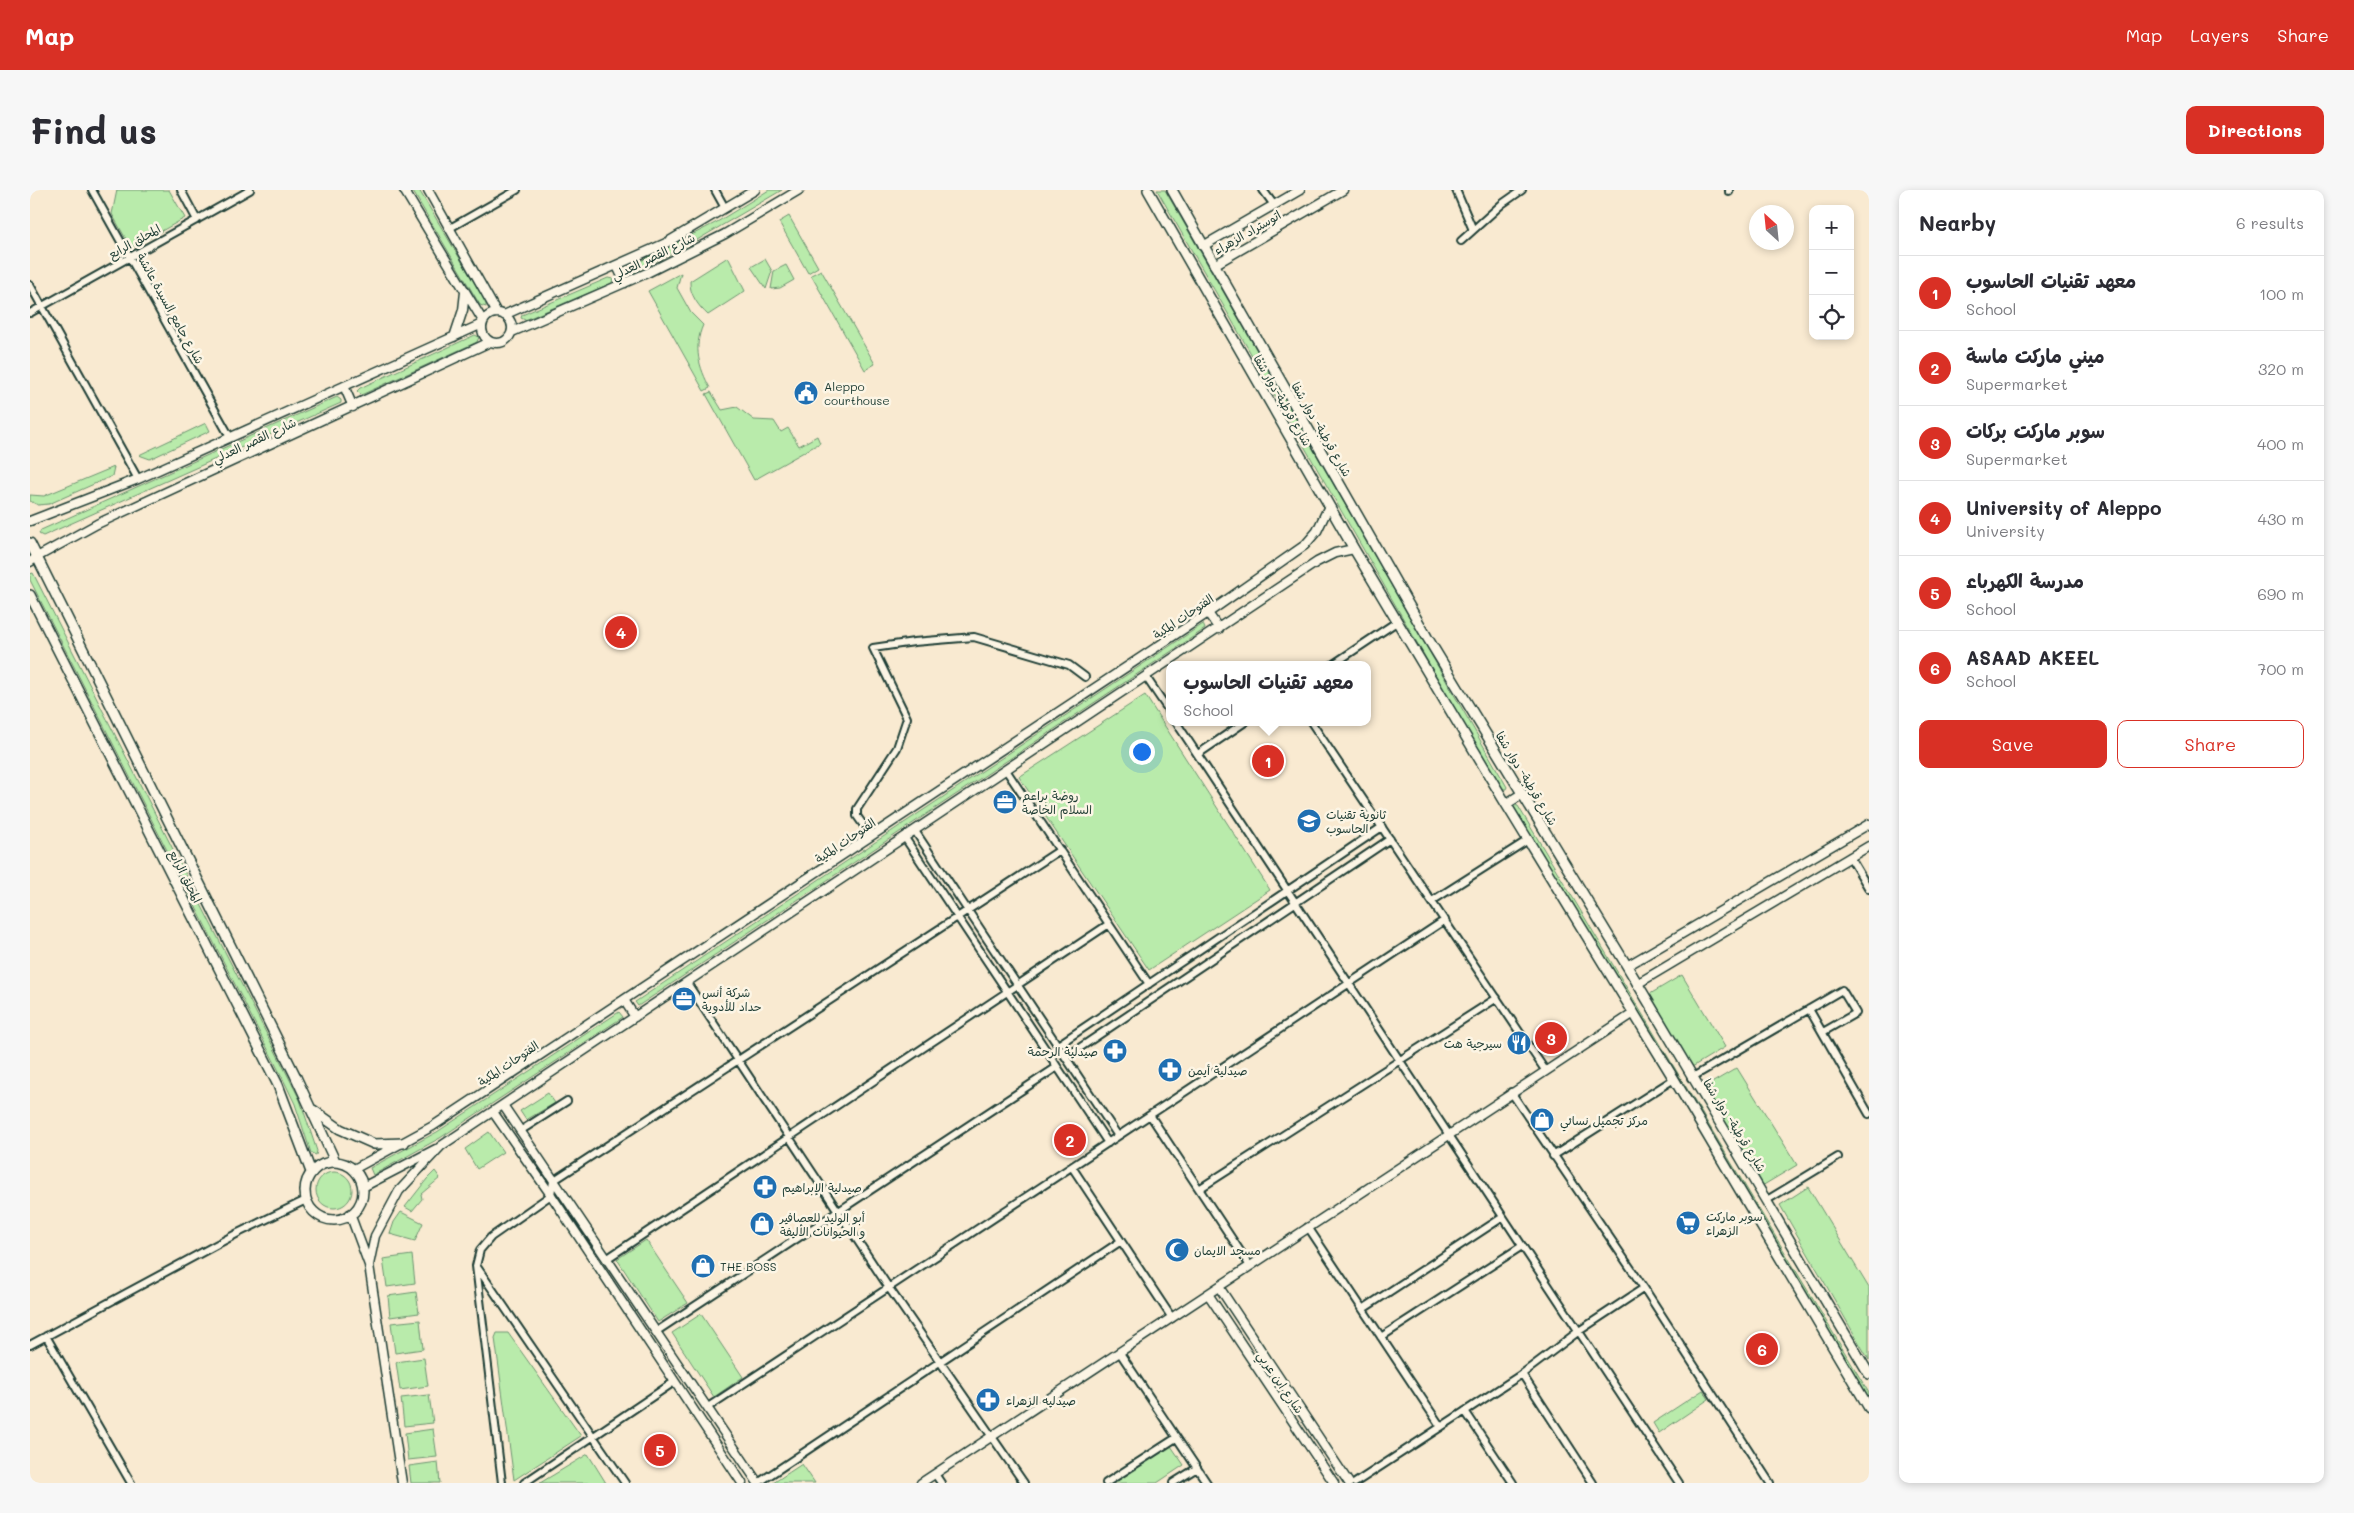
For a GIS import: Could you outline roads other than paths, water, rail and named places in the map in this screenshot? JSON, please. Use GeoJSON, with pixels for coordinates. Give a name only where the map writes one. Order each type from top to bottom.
{"type":"FeatureCollection","features":[{"type":"Feature","properties":{"kind":"main road","name":"شارع قرطبة-دوار شفا"},"geometry":{"type":"LineString","coordinates":[[1148,190],[1354,549],[1506,804],[1720,1155],[1869,1408]]}},
{"type":"Feature","properties":{"kind":"main road","name":"شارع قرطبة- دوار شفا"},"geometry":{"type":"LineString","coordinates":[[1172,190],[1427,637],[1638,984],[1869,1374]]}},
{"type":"Feature","properties":{"kind":"main road"},"geometry":{"type":"LineString","coordinates":[[30,543],[33,560],[335,1161]]}},
{"type":"Feature","properties":{"kind":"main road","name":"المحلق الرابع"},"geometry":{"type":"LineString","coordinates":[[30,595],[278,1085],[311,1172]]}},
{"type":"Feature","properties":{"kind":"main road"},"geometry":{"type":"LineString","coordinates":[[1412,646],[1427,637]]}},
{"type":"Feature","properties":{"kind":"main road"},"geometry":{"type":"LineString","coordinates":[[1506,804],[1522,794]]}},
{"type":"Feature","properties":{"kind":"main road"},"geometry":{"type":"LineString","coordinates":[[311,1110],[340,1129],[374,1144],[404,1143]]}},
{"type":"Feature","properties":{"kind":"main road"},"geometry":{"type":"LineString","coordinates":[[1720,1155],[1734,1146]]}},
{"type":"Feature","properties":{"kind":"main road"},"geometry":{"type":"LineString","coordinates":[[335,1161],[354,1169],[360,1177],[363,1195],[360,1203],[350,1214],[333,1220],[320,1217],[312,1211],[306,1200],[304,1186],[311,1172],[319,1165],[335,1161]]}},
{"type":"Feature","properties":{"kind":"street","name":"شارع جامع السيدة عائشة"},"geometry":{"type":"LineString","coordinates":[[92,190],[230,437]]}},
{"type":"Feature","properties":{"kind":"street"},"geometry":{"type":"LineString","coordinates":[[181,190],[197,220]]}},
{"type":"Feature","properties":{"kind":"street","name":"المحلق الرابع"},"geometry":{"type":"LineString","coordinates":[[30,314],[250,190]]}},
{"type":"Feature","properties":{"kind":"street"},"geometry":{"type":"LineString","coordinates":[[404,190],[483,322]]}},
{"type":"Feature","properties":{"kind":"street"},"geometry":{"type":"LineString","coordinates":[[428,190],[501,314],[511,323],[512,332],[503,342],[490,342],[482,333],[483,322],[490,314],[501,314]]}},
{"type":"Feature","properties":{"kind":"street"},"geometry":{"type":"LineString","coordinates":[[450,228],[517,190]]}},
{"type":"Feature","properties":{"kind":"street"},"geometry":{"type":"LineString","coordinates":[[715,190],[725,208]]}},
{"type":"Feature","properties":{"kind":"street","name":"شارع القصر العدلي"},"geometry":{"type":"LineString","coordinates":[[501,314],[617,266],[666,243],[755,190]]}},
{"type":"Feature","properties":{"kind":"street","name":"شارع القصر العدلي"},"geometry":{"type":"LineString","coordinates":[[512,332],[625,283],[725,234],[799,190]]}},
{"type":"Feature","properties":{"kind":"street"},"geometry":{"type":"LineString","coordinates":[[1264,190],[1274,205]]}},
{"type":"Feature","properties":{"kind":"street","name":"اتوستراد الزهراء"},"geometry":{"type":"LineString","coordinates":[[1203,246],[1300,190]]}},
{"type":"Feature","properties":{"kind":"street","name":"اتوستراد الزهراء"},"geometry":{"type":"LineString","coordinates":[[1214,264],[1343,190]]}},
{"type":"Feature","properties":{"kind":"street"},"geometry":{"type":"LineString","coordinates":[[1456,190],[1473,230]]}},
{"type":"Feature","properties":{"kind":"street"},"geometry":{"type":"LineString","coordinates":[[1461,241],[1502,204],[1522,190]]}},
{"type":"Feature","properties":{"kind":"street"},"geometry":{"type":"LineString","coordinates":[[617,266],[625,283]]}},
{"type":"Feature","properties":{"kind":"street"},"geometry":{"type":"LineString","coordinates":[[30,285],[138,479]]}},
{"type":"Feature","properties":{"kind":"street"},"geometry":{"type":"LineString","coordinates":[[454,337],[461,320],[465,292]]}},
{"type":"Feature","properties":{"kind":"street","name":"شارع القصر العدلي"},"geometry":{"type":"LineString","coordinates":[[30,521],[138,479],[454,337],[483,322]]}},
{"type":"Feature","properties":{"kind":"street","name":"شارع القصر العدلي"},"geometry":{"type":"LineString","coordinates":[[33,560],[97,524],[490,342]]}},
{"type":"Feature","properties":{"kind":"street"},"geometry":{"type":"LineString","coordinates":[[344,386],[353,407]]}},
{"type":"Feature","properties":{"kind":"street","name":"الفتوحات المكية"},"geometry":{"type":"LineString","coordinates":[[354,1169],[433,1126],[1208,613],[1305,545],[1317,531],[1329,506]]}},
{"type":"Feature","properties":{"kind":"street"},"geometry":{"type":"LineString","coordinates":[[1170,661],[1323,559],[1335,553],[1354,549]]}},
{"type":"Feature","properties":{"kind":"street"},"geometry":{"type":"LineString","coordinates":[[1208,613],[1219,629]]}},
{"type":"Feature","properties":{"kind":"street"},"geometry":{"type":"LineString","coordinates":[[1338,661],[1398,621]]}},
{"type":"Feature","properties":{"kind":"street"},"geometry":{"type":"LineString","coordinates":[[871,836],[856,816],[857,809],[897,748],[907,718],[873,648],[914,642],[974,637],[1069,665],[1085,677]]}},
{"type":"Feature","properties":{"kind":"street"},"geometry":{"type":"LineString","coordinates":[[363,1187],[442,1146],[1166,664]]}},
{"type":"Feature","properties":{"kind":"street"},"geometry":{"type":"LineString","coordinates":[[1146,677],[1166,707]]}},
{"type":"Feature","properties":{"kind":"street"},"geometry":{"type":"LineString","coordinates":[[1179,726],[1679,1483]]}},
{"type":"Feature","properties":{"kind":"street"},"geometry":{"type":"LineString","coordinates":[[1198,754],[1240,726]]}},
{"type":"Feature","properties":{"kind":"street"},"geometry":{"type":"LineString","coordinates":[[1314,726],[1545,1070]]}},
{"type":"Feature","properties":{"kind":"street"},"geometry":{"type":"LineString","coordinates":[[1006,770],[1149,984]]}},
{"type":"Feature","properties":{"kind":"street"},"geometry":{"type":"LineString","coordinates":[[1627,966],[1869,824]]}},
{"type":"Feature","properties":{"kind":"street"},"geometry":{"type":"LineString","coordinates":[[1058,1045],[1382,827]]}},
{"type":"Feature","properties":{"kind":"street"},"geometry":{"type":"LineString","coordinates":[[915,831],[1118,1136]]}},
{"type":"Feature","properties":{"kind":"street"},"geometry":{"type":"LineString","coordinates":[[905,838],[1108,1143]]}},
{"type":"Feature","properties":{"kind":"street"},"geometry":{"type":"LineString","coordinates":[[1066,1057],[1390,839]]}},
{"type":"Feature","properties":{"kind":"street"},"geometry":{"type":"LineString","coordinates":[[1432,902],[1528,840]]}},
{"type":"Feature","properties":{"kind":"street"},"geometry":{"type":"LineString","coordinates":[[1638,984],[1869,846]]}},
{"type":"Feature","properties":{"kind":"street"},"geometry":{"type":"LineString","coordinates":[[502,1483],[476,1266],[480,1250],[491,1237],[551,1195],[553,1181],[1060,850]]}},
{"type":"Feature","properties":{"kind":"street"},"geometry":{"type":"LineString","coordinates":[[1850,857],[1869,889]]}},
{"type":"Feature","properties":{"kind":"street"},"geometry":{"type":"LineString","coordinates":[[708,1407],[1445,920]]}},
{"type":"Feature","properties":{"kind":"street"},"geometry":{"type":"LineString","coordinates":[[608,1258],[1109,924]]}},
{"type":"Feature","properties":{"kind":"street"},"geometry":{"type":"LineString","coordinates":[[687,983],[889,1288],[1024,1483]]}},
{"type":"Feature","properties":{"kind":"street"},"geometry":{"type":"LineString","coordinates":[[1692,1078],[1842,990],[1856,1013],[1823,1032]]}},
{"type":"Feature","properties":{"kind":"street"},"geometry":{"type":"LineString","coordinates":[[1199,1189],[1497,998]]}},
{"type":"Feature","properties":{"kind":"street"},"geometry":{"type":"LineString","coordinates":[[624,1000],[635,1017]]}},
{"type":"Feature","properties":{"kind":"street"},"geometry":{"type":"LineString","coordinates":[[1810,1009],[1869,1114]]}},
{"type":"Feature","properties":{"kind":"street"},"geometry":{"type":"LineString","coordinates":[[921,1483],[1120,1353],[1511,1092],[1634,1013]]}},
{"type":"Feature","properties":{"kind":"street"},"geometry":{"type":"LineString","coordinates":[[657,1330],[1057,1067]]}},
{"type":"Feature","properties":{"kind":"street"},"geometry":{"type":"LineString","coordinates":[[1553,1156],[1674,1079]]}},
{"type":"Feature","properties":{"kind":"street"},"geometry":{"type":"LineString","coordinates":[[1511,1092],[1644,1288],[1770,1483]]}},
{"type":"Feature","properties":{"kind":"street"},"geometry":{"type":"LineString","coordinates":[[520,1131],[568,1100]]}},
{"type":"Feature","properties":{"kind":"street"},"geometry":{"type":"LineString","coordinates":[[503,1105],[553,1181],[657,1330],[758,1483],[1121,1241]]}},
{"type":"Feature","properties":{"kind":"street"},"geometry":{"type":"LineString","coordinates":[[492,1112],[551,1195],[742,1483]]}},
{"type":"Feature","properties":{"kind":"street"},"geometry":{"type":"LineString","coordinates":[[1150,1115],[1250,1266]]}},
{"type":"Feature","properties":{"kind":"street"},"geometry":{"type":"LineString","coordinates":[[369,1265],[375,1236],[399,1191],[442,1146]]}},
{"type":"Feature","properties":{"kind":"street"},"geometry":{"type":"LineString","coordinates":[[1766,1200],[1838,1157]]}},
{"type":"Feature","properties":{"kind":"street"},"geometry":{"type":"LineString","coordinates":[[1072,1167],[1172,1318]]}},
{"type":"Feature","properties":{"kind":"street"},"geometry":{"type":"LineString","coordinates":[[30,1345],[238,1233],[306,1200]]}},
{"type":"Feature","properties":{"kind":"street"},"geometry":{"type":"LineString","coordinates":[[350,1214],[369,1265],[402,1483]]}},
{"type":"Feature","properties":{"kind":"street"},"geometry":{"type":"LineString","coordinates":[[1363,1309],[1503,1217]]}},
{"type":"Feature","properties":{"kind":"street"},"geometry":{"type":"LineString","coordinates":[[1308,1227],[1441,1427]]}},
{"type":"Feature","properties":{"kind":"street"},"geometry":{"type":"LineString","coordinates":[[1381,1338],[1522,1246]]}},
{"type":"Feature","properties":{"kind":"street"},"geometry":{"type":"LineString","coordinates":[[476,1266],[625,1483]]}},
{"type":"Feature","properties":{"kind":"street"},"geometry":{"type":"LineString","coordinates":[[1219,1287],[1350,1483]]}},
{"type":"Feature","properties":{"kind":"street"},"geometry":{"type":"LineString","coordinates":[[1356,1483],[1522,1374],[1579,1331],[1644,1288]]}},
{"type":"Feature","properties":{"kind":"street","name":"شارع ابن عربي"},"geometry":{"type":"LineString","coordinates":[[1208,1294],[1334,1483]]}},
{"type":"Feature","properties":{"kind":"street"},"geometry":{"type":"LineString","coordinates":[[46,1336],[131,1483]]}},
{"type":"Feature","properties":{"kind":"street"},"geometry":{"type":"LineString","coordinates":[[1120,1353],[1207,1483]]}},
{"type":"Feature","properties":{"kind":"street"},"geometry":{"type":"LineString","coordinates":[[1522,1374],[1593,1483]]}},
{"type":"Feature","properties":{"kind":"street"},"geometry":{"type":"LineString","coordinates":[[524,1483],[674,1382]]}},
{"type":"Feature","properties":{"kind":"street"},"geometry":{"type":"LineString","coordinates":[[1465,1411],[1513,1483]]}},
{"type":"Feature","properties":{"kind":"street"},"geometry":{"type":"LineString","coordinates":[[1299,1429],[1309,1422]]}},
{"type":"Feature","properties":{"kind":"street"},"geometry":{"type":"LineString","coordinates":[[1106,1483],[1176,1438]]}},
{"type":"Feature","properties":{"kind":"street"},"geometry":{"type":"LineString","coordinates":[[1173,1483],[1197,1468]]}},
{"type":"Feature","properties":{"kind":"street"},"geometry":{"type":"LineString","coordinates":[[935,1474],[942,1483]]}},
{"type":"Feature","properties":{"kind":"place","name":"Aleppo courthouse"},"geometry":{"type":"Point","coordinates":[806,393]}},
{"type":"Feature","properties":{"kind":"place","name":"University of Aleppo"},"geometry":{"type":"Point","coordinates":[621,632]}},
{"type":"Feature","properties":{"kind":"place","name":"معهد تقنيات الحاسوب"},"geometry":{"type":"Point","coordinates":[1268,761]}},
{"type":"Feature","properties":{"kind":"place","name":"روضة براعم السلام الخاصة"},"geometry":{"type":"Point","coordinates":[1005,802]}},
{"type":"Feature","properties":{"kind":"place","name":"ثانوية تقنيات الحاسوب"},"geometry":{"type":"Point","coordinates":[1309,821]}},
{"type":"Feature","properties":{"kind":"place","name":"شركة أنس حداد للأدوية"},"geometry":{"type":"Point","coordinates":[684,999]}},
{"type":"Feature","properties":{"kind":"place","name":"سوبر ماركت بركات"},"geometry":{"type":"Point","coordinates":[1551,1038]}},
{"type":"Feature","properties":{"kind":"place","name":"سيرجية هت"},"geometry":{"type":"Point","coordinates":[1519,1043]}},
{"type":"Feature","properties":{"kind":"place","name":"صيدلية الرحمة"},"geometry":{"type":"Point","coordinates":[1115,1051]}},
{"type":"Feature","properties":{"kind":"place","name":"صيدلية أيمن"},"geometry":{"type":"Point","coordinates":[1170,1070]}},
{"type":"Feature","properties":{"kind":"place","name":"مركز تجميل نسائي"},"geometry":{"type":"Point","coordinates":[1542,1120]}},
{"type":"Feature","properties":{"kind":"place","name":"ميني ماركت ماسة"},"geometry":{"type":"Point","coordinates":[1070,1140]}},
{"type":"Feature","properties":{"kind":"place","name":"صيدلية الإبراهيم"},"geometry":{"type":"Point","coordinates":[765,1187]}},
{"type":"Feature","properties":{"kind":"place","name":"سوبر ماركت الزهراء"},"geometry":{"type":"Point","coordinates":[1688,1223]}},
{"type":"Feature","properties":{"kind":"place","name":"أبو الوليد للعصافير و الحيوانات الأليفة"},"geometry":{"type":"Point","coordinates":[762,1224]}},
{"type":"Feature","properties":{"kind":"place","name":"مسجد الايمان"},"geometry":{"type":"Point","coordinates":[1177,1250]}},
{"type":"Feature","properties":{"kind":"place","name":"THE BOSS"},"geometry":{"type":"Point","coordinates":[703,1266]}},
{"type":"Feature","properties":{"kind":"place","name":"ASAAD AKEEL"},"geometry":{"type":"Point","coordinates":[1762,1349]}},
{"type":"Feature","properties":{"kind":"place","name":"صيدليه الزهراء"},"geometry":{"type":"Point","coordinates":[988,1400]}},
{"type":"Feature","properties":{"kind":"place","name":"مدرسة الكهرباء"},"geometry":{"type":"Point","coordinates":[660,1450]}}]}
